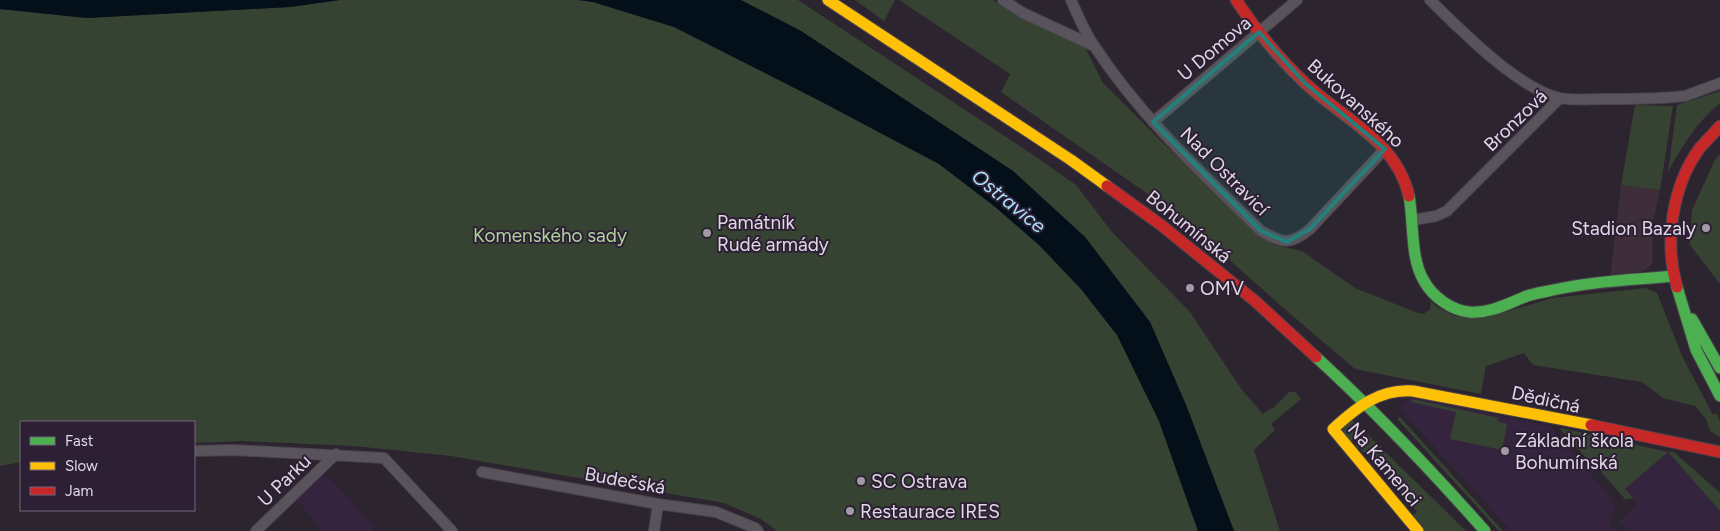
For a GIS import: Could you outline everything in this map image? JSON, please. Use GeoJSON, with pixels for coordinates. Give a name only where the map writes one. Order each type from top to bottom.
{"type":"FeatureCollection","features":[{"type":"Feature","properties":{"kind":"street","name":"Bohumínská"},"geometry":{"type":"LineString","coordinates":[[828,0],[979,97],[1124,196],[1255,301],[1366,403],[1485,531]]}},
{"type":"Feature","properties":{"kind":"street"},"geometry":{"type":"LineString","coordinates":[[1003,0],[1022,13],[1094,46]]}},
{"type":"Feature","properties":{"kind":"street","name":"Nad Ostravicí"},"geometry":{"type":"LineString","coordinates":[[1070,0],[1094,46],[1164,136],[1261,231],[1276,240],[1287,242],[1300,237],[1310,230],[1385,148]]}},
{"type":"Feature","properties":{"kind":"street","name":"Bukovanského"},"geometry":{"type":"LineString","coordinates":[[1236,0],[1259,32],[1306,84],[1367,132],[1385,148],[1396,162],[1406,185],[1412,220],[1416,264],[1421,277],[1429,289],[1451,307],[1468,312],[1486,311],[1538,293],[1567,287],[1674,276]]}},
{"type":"Feature","properties":{"kind":"street","name":"U Domova"},"geometry":{"type":"LineString","coordinates":[[1153,122],[1297,0]]}},
{"type":"Feature","properties":{"kind":"street"},"geometry":{"type":"LineString","coordinates":[[1430,0],[1479,46],[1510,71],[1535,88],[1560,98]]}},
{"type":"Feature","properties":{"kind":"street","name":"Bronzová"},"geometry":{"type":"LineString","coordinates":[[1412,220],[1447,212],[1560,98],[1579,100],[1676,97],[1685,96],[1720,83]]}},
{"type":"Feature","properties":{"kind":"street"},"geometry":{"type":"LineString","coordinates":[[1720,126],[1705,143],[1684,177],[1676,200],[1671,233],[1674,276],[1696,350],[1720,396]]}},
{"type":"Feature","properties":{"kind":"street"},"geometry":{"type":"LineString","coordinates":[[1681,300],[1720,368]]}},
{"type":"Feature","properties":{"kind":"street","name":"Dědičná"},"geometry":{"type":"LineString","coordinates":[[1366,403],[1390,392],[1413,391],[1720,452]]}},
{"type":"Feature","properties":{"kind":"street","name":"Na Kamenci"},"geometry":{"type":"LineString","coordinates":[[1366,403],[1350,413],[1333,429],[1418,531]]}},
{"type":"Feature","properties":{"kind":"street"},"geometry":{"type":"LineString","coordinates":[[195,451],[234,450],[384,458],[452,531]]}},
{"type":"Feature","properties":{"kind":"street","name":"U Parku"},"geometry":{"type":"LineString","coordinates":[[256,531],[336,454]]}},
{"type":"Feature","properties":{"kind":"street","name":"Budečská"},"geometry":{"type":"LineString","coordinates":[[482,472],[658,504],[716,512],[758,531]]}},
{"type":"Feature","properties":{"kind":"street"},"geometry":{"type":"LineString","coordinates":[[654,531],[658,504]]}},
{"type":"Feature","properties":{"kind":"highlighted area"},"geometry":{"type":"Polygon","coordinates":[[[1259,32],[1306,84],[1385,149],[1310,229],[1287,242],[1261,231],[1153,122],[1259,32]]]}},
{"type":"Feature","properties":{"kind":"shaded area"},"geometry":{"type":"Polygon","coordinates":[[[1621,185],[1660,190],[1652,227],[1653,263],[1644,271],[1610,278],[1621,185]]]}},
{"type":"Feature","properties":{"kind":"shaded area","name":"Základní škola Bohumínská"},"geometry":{"type":"Polygon","coordinates":[[[1411,397],[1550,426],[1610,497],[1615,505],[1609,523],[1616,531],[1511,531],[1401,410],[1401,404],[1411,397]]]}},
{"type":"Feature","properties":{"kind":"shaded area"},"geometry":{"type":"Polygon","coordinates":[[[1668,452],[1720,511],[1720,531],[1628,531],[1619,521],[1638,504],[1625,489],[1668,452]]]}},
{"type":"Feature","properties":{"kind":"shaded area"},"geometry":{"type":"Polygon","coordinates":[[[323,473],[375,527],[371,531],[323,531],[295,498],[323,473]]]}},
{"type":"Feature","properties":{"kind":"green space","name":"Komenského sady"},"geometry":{"type":"Polygon","coordinates":[[[340,0],[578,0],[593,2],[674,27],[939,164],[994,206],[1039,245],[1081,289],[1117,335],[1159,421],[1198,531],[777,531],[761,519],[724,503],[451,456],[354,446],[242,441],[195,443],[195,421],[20,421],[20,462],[0,466],[0,9],[87,18],[290,7],[340,0]]]}},
{"type":"Feature","properties":{"kind":"green space"},"geometry":{"type":"Polygon","coordinates":[[[741,0],[798,0],[1076,185],[1112,232],[1190,312],[1242,390],[1263,414],[1272,409],[1289,392],[1295,392],[1301,399],[1271,424],[1275,430],[1254,450],[1280,531],[1234,531],[1186,405],[1150,322],[1085,237],[1013,171],[801,31],[741,0]]]}},
{"type":"Feature","properties":{"kind":"green space"},"geometry":{"type":"Polygon","coordinates":[[[855,0],[895,0],[884,21],[855,0]]]}},
{"type":"Feature","properties":{"kind":"green space"},"geometry":{"type":"Polygon","coordinates":[[[899,0],[993,0],[1021,17],[1085,47],[1103,83],[1259,235],[1274,245],[1302,251],[1355,288],[1418,313],[1423,314],[1430,310],[1429,300],[1437,307],[1455,316],[1489,317],[1552,298],[1646,288],[1657,293],[1682,356],[1713,415],[1716,413],[1720,421],[1720,437],[1710,431],[1706,419],[1695,406],[1663,398],[1642,382],[1533,365],[1524,353],[1486,366],[1481,394],[1355,369],[1215,247],[1145,192],[1001,92],[1010,74],[899,0]]]}},
{"type":"Feature","properties":{"kind":"green space"},"geometry":{"type":"Polygon","coordinates":[[[1720,91],[1720,103],[1704,118],[1691,135],[1668,172],[1677,105],[1720,91]]]}},
{"type":"Feature","properties":{"kind":"green space"},"geometry":{"type":"Polygon","coordinates":[[[1635,105],[1673,106],[1660,190],[1621,185],[1635,105]]]}},
{"type":"Feature","properties":{"kind":"green space","name":"Stadion Bazaly"},"geometry":{"type":"Polygon","coordinates":[[[1720,154],[1720,284],[1690,245],[1692,210],[1715,160],[1720,154]]]}},
{"type":"Feature","properties":{"kind":"green space"},"geometry":{"type":"Polygon","coordinates":[[[1412,399],[1499,418],[1497,421],[1507,424],[1502,450],[1450,439],[1456,412],[1411,402],[1412,399]]]}},
{"type":"Feature","properties":{"kind":"green space"},"geometry":{"type":"Polygon","coordinates":[[[1400,417],[1503,531],[1499,531],[1397,419],[1400,417]]]}},
{"type":"Feature","properties":{"kind":"green space"},"geometry":{"type":"Polygon","coordinates":[[[1351,418],[1363,432],[1350,443],[1343,434],[1343,425],[1351,418]]]}},
{"type":"Feature","properties":{"kind":"green space"},"geometry":{"type":"Polygon","coordinates":[[[1561,428],[1668,452],[1625,489],[1633,498],[1625,499],[1595,465],[1593,466],[1561,428]]]}},
{"type":"Feature","properties":{"kind":"green space"},"geometry":{"type":"Polygon","coordinates":[[[1368,435],[1466,531],[1425,531],[1412,516],[1417,512],[1366,452],[1364,453],[1358,447],[1355,449],[1354,447],[1368,435]]]}},
{"type":"Feature","properties":{"kind":"green space"},"geometry":{"type":"Polygon","coordinates":[[[1668,452],[1674,452],[1720,493],[1720,511],[1668,452]]]}},
{"type":"Feature","properties":{"kind":"water"},"geometry":{"type":"Polygon","coordinates":[[[0,0],[340,0],[290,7],[87,18],[0,9],[0,0]]]}},
{"type":"Feature","properties":{"kind":"water","name":"Ostravice"},"geometry":{"type":"Polygon","coordinates":[[[579,0],[741,0],[801,31],[1013,171],[1085,237],[1150,322],[1186,405],[1234,531],[1198,531],[1159,421],[1117,335],[1081,289],[1039,245],[994,206],[939,164],[674,27],[593,2],[579,0]]]}},
{"type":"Feature","properties":{"kind":"traffic: fast"},"geometry":{"type":"LineString","coordinates":[[1409,196],[1414,251],[1416,262],[1424,281],[1443,302],[1462,311],[1492,310],[1530,295],[1568,287],[1674,276]]}},
{"type":"Feature","properties":{"kind":"traffic: fast"},"geometry":{"type":"LineString","coordinates":[[1677,287],[1696,350],[1720,396]]}},
{"type":"Feature","properties":{"kind":"traffic: fast"},"geometry":{"type":"LineString","coordinates":[[1692,319],[1720,368]]}},
{"type":"Feature","properties":{"kind":"traffic: fast"},"geometry":{"type":"LineString","coordinates":[[1316,357],[1403,442],[1485,531]]}},
{"type":"Feature","properties":{"kind":"traffic: slow"},"geometry":{"type":"LineString","coordinates":[[828,0],[1071,160],[1107,186]]}},
{"type":"Feature","properties":{"kind":"traffic: slow"},"geometry":{"type":"LineString","coordinates":[[1418,531],[1333,429],[1351,413],[1369,401],[1390,393],[1413,391],[1591,425]]}},
{"type":"Feature","properties":{"kind":"traffic: jam"},"geometry":{"type":"LineString","coordinates":[[1236,0],[1251,22],[1286,64],[1320,96],[1380,145],[1393,160],[1409,196]]}},
{"type":"Feature","properties":{"kind":"traffic: jam"},"geometry":{"type":"LineString","coordinates":[[1677,287],[1671,252],[1673,215],[1677,197],[1682,180],[1699,149],[1720,126]]}},
{"type":"Feature","properties":{"kind":"traffic: jam"},"geometry":{"type":"LineString","coordinates":[[1107,186],[1161,225],[1255,301],[1316,357]]}},
{"type":"Feature","properties":{"kind":"traffic: jam"},"geometry":{"type":"LineString","coordinates":[[1591,425],[1720,452]]}},
{"type":"Feature","properties":{"kind":"place","name":"Stadion Bazaly"},"geometry":{"type":"Point","coordinates":[1706,228]}},
{"type":"Feature","properties":{"kind":"place","name":"Památník Rudé armády"},"geometry":{"type":"Point","coordinates":[707,233]}},
{"type":"Feature","properties":{"kind":"place","name":"OMV"},"geometry":{"type":"Point","coordinates":[1190,288]}},
{"type":"Feature","properties":{"kind":"place","name":"Základní škola Bohumínská"},"geometry":{"type":"Point","coordinates":[1505,451]}},
{"type":"Feature","properties":{"kind":"place","name":"SC Ostrava"},"geometry":{"type":"Point","coordinates":[861,481]}},
{"type":"Feature","properties":{"kind":"place","name":"Restaurace IRES"},"geometry":{"type":"Point","coordinates":[850,511]}}]}
